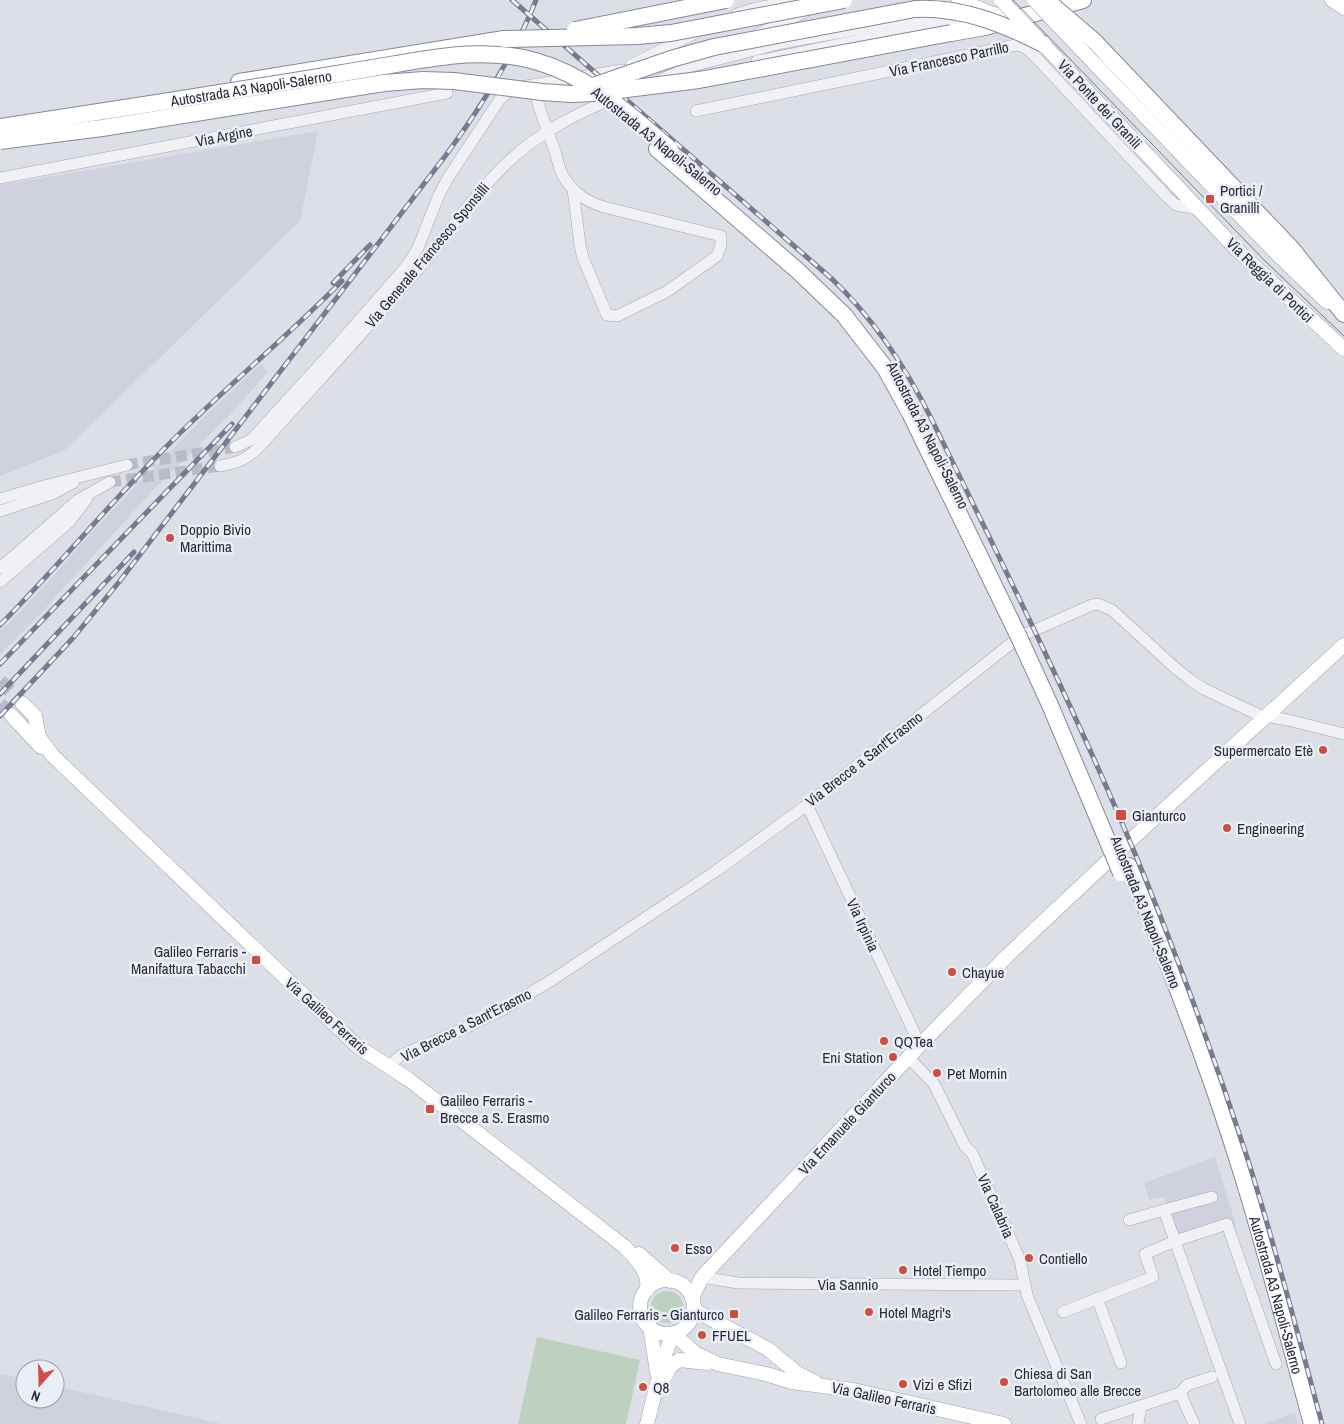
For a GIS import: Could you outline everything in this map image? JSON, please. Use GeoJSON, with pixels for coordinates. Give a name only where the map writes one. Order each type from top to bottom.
{"type":"FeatureCollection","features":[{"type":"Feature","properties":{"kind":"highway"},"geometry":{"type":"LineString","coordinates":[[0,126],[99,105],[504,39],[573,31],[726,0]]}},
{"type":"Feature","properties":{"kind":"highway"},"geometry":{"type":"LineString","coordinates":[[504,39],[637,36],[671,33],[844,0]]}},
{"type":"Feature","properties":{"kind":"highway"},"geometry":{"type":"LineString","coordinates":[[1046,0],[1093,40],[1279,236],[1306,265],[1344,315]]}},
{"type":"Feature","properties":{"kind":"highway"},"geometry":{"type":"LineString","coordinates":[[0,141],[102,128],[384,83],[424,80],[454,81],[537,88],[571,94],[682,82],[985,26],[1084,0]]}},
{"type":"Feature","properties":{"kind":"highway"},"geometry":{"type":"LineString","coordinates":[[537,88],[590,87],[671,59],[714,47],[903,11],[963,7],[1043,44]]}},
{"type":"Feature","properties":{"kind":"highway","name":"Autostrada A3 Napoli-Salerno"},"geometry":{"type":"LineString","coordinates":[[0,126],[110,111],[462,54],[508,56],[535,61],[573,76],[609,98],[813,284],[844,315],[871,348],[896,386],[1025,638],[1050,705],[1176,984],[1223,1116],[1252,1208],[1312,1424]]}},
{"type":"Feature","properties":{"kind":"highway","name":"Autostrada A3 Napoli-Salerno"},"geometry":{"type":"LineString","coordinates":[[0,141],[101,120],[469,60],[515,65],[542,72],[566,82],[606,106],[664,149]]}},
{"type":"Feature","properties":{"kind":"highway","name":"Autostrada A3 Napoli-Salerno"},"geometry":{"type":"LineString","coordinates":[[1125,869],[1221,1137],[1239,1193],[1303,1424]]}},
{"type":"Feature","properties":{"kind":"main road","name":"Via Ponte dei Granili"},"geometry":{"type":"LineString","coordinates":[[1001,0],[1198,208]]}},
{"type":"Feature","properties":{"kind":"main road","name":"Via Ponte dei Granili"},"geometry":{"type":"LineString","coordinates":[[1034,0],[1216,190]]}},
{"type":"Feature","properties":{"kind":"main road"},"geometry":{"type":"LineString","coordinates":[[1332,0],[1344,8]]}},
{"type":"Feature","properties":{"kind":"main road"},"geometry":{"type":"LineString","coordinates":[[963,7],[1014,18]]}},
{"type":"Feature","properties":{"kind":"main road","name":"Via Reggia di Portici"},"geometry":{"type":"LineString","coordinates":[[1216,190],[1277,254],[1344,315]]}},
{"type":"Feature","properties":{"kind":"main road","name":"Via Reggia di Portici"},"geometry":{"type":"LineString","coordinates":[[1198,208],[1237,250],[1344,350]]}},
{"type":"Feature","properties":{"kind":"main road","name":"Via Emanuele Gianturco"},"geometry":{"type":"LineString","coordinates":[[693,1304],[702,1277],[920,1045],[1008,955],[1344,645]]}},
{"type":"Feature","properties":{"kind":"main road","name":"Via Galileo Ferraris"},"geometry":{"type":"LineString","coordinates":[[22,702],[34,714],[39,737],[53,756],[357,1046],[408,1078],[625,1247],[643,1257],[659,1273],[676,1283]]}},
{"type":"Feature","properties":{"kind":"main road","name":"Via Galileo Ferraris"},"geometry":{"type":"LineString","coordinates":[[11,715],[29,736],[53,756]]}},
{"type":"Feature","properties":{"kind":"main road","name":"Via Galileo Ferraris"},"geometry":{"type":"LineString","coordinates":[[625,1247],[646,1274],[647,1290]]}},
{"type":"Feature","properties":{"kind":"main road","name":"Via Emanuele Gianturco"},"geometry":{"type":"LineString","coordinates":[[676,1283],[702,1277]]}},
{"type":"Feature","properties":{"kind":"main road"},"geometry":{"type":"LineString","coordinates":[[657,1282],[676,1283],[688,1290],[693,1304],[692,1318],[687,1325],[673,1333],[660,1333],[644,1321],[641,1309],[642,1301],[647,1290],[657,1282]]}},
{"type":"Feature","properties":{"kind":"main road","name":"Via Galileo Ferraris"},"geometry":{"type":"LineString","coordinates":[[693,1304],[745,1338],[768,1350],[797,1373],[822,1386]]}},
{"type":"Feature","properties":{"kind":"main road"},"geometry":{"type":"LineString","coordinates":[[650,1327],[658,1377]]}},
{"type":"Feature","properties":{"kind":"main road"},"geometry":{"type":"LineString","coordinates":[[647,1424],[658,1377],[673,1333]]}},
{"type":"Feature","properties":{"kind":"main road","name":"Via Galileo Ferraris"},"geometry":{"type":"LineString","coordinates":[[673,1333],[695,1353],[718,1364],[766,1374],[792,1382],[853,1390],[1004,1424]]}},
{"type":"Feature","properties":{"kind":"main road"},"geometry":{"type":"LineString","coordinates":[[741,1368],[752,1368],[759,1362],[761,1357],[759,1349],[745,1338]]}},
{"type":"Feature","properties":{"kind":"main road"},"geometry":{"type":"LineString","coordinates":[[651,1409],[664,1377],[674,1362],[683,1359],[718,1364]]}},
{"type":"Feature","properties":{"kind":"street"},"geometry":{"type":"LineString","coordinates":[[618,71],[640,62],[726,18],[753,9],[794,0]]}},
{"type":"Feature","properties":{"kind":"street"},"geometry":{"type":"LineString","coordinates":[[618,71],[726,46],[782,23],[827,0]]}},
{"type":"Feature","properties":{"kind":"street"},"geometry":{"type":"LineString","coordinates":[[662,79],[692,66],[782,43],[910,20],[963,7]]}},
{"type":"Feature","properties":{"kind":"street"},"geometry":{"type":"LineString","coordinates":[[662,79],[696,74],[920,28],[957,24],[985,26]]}},
{"type":"Feature","properties":{"kind":"street","name":"Via Francesco Parrillo"},"geometry":{"type":"LineString","coordinates":[[696,112],[1016,45],[1022,46],[1029,50],[1176,205],[1198,208]]}},
{"type":"Feature","properties":{"kind":"street","name":"Via Generale Francesco Sponsilli"},"geometry":{"type":"LineString","coordinates":[[235,448],[250,440],[256,434],[406,267],[418,248],[438,197],[448,178],[500,99],[508,92],[520,87],[537,88],[618,71]]}},
{"type":"Feature","properties":{"kind":"street","name":"Via Generale Francesco Sponsilli"},"geometry":{"type":"LineString","coordinates":[[220,466],[236,463],[248,457],[260,446],[415,273],[492,178],[509,161],[546,132],[594,106],[662,79]]}},
{"type":"Feature","properties":{"kind":"street"},"geometry":{"type":"LineString","coordinates":[[537,88],[546,132],[561,173],[573,189],[586,201],[604,207],[720,236],[721,245],[717,256],[666,292],[617,316],[607,315],[580,245],[573,189]]}},
{"type":"Feature","properties":{"kind":"street","name":"Via Argine"},"geometry":{"type":"LineString","coordinates":[[0,178],[448,94]]}},
{"type":"Feature","properties":{"kind":"street"},"geometry":{"type":"LineString","coordinates":[[0,499],[127,465]]}},
{"type":"Feature","properties":{"kind":"street"},"geometry":{"type":"LineString","coordinates":[[0,510],[52,494],[88,475]]}},
{"type":"Feature","properties":{"kind":"street"},"geometry":{"type":"LineString","coordinates":[[0,568],[65,511],[92,491],[110,482]]}},
{"type":"Feature","properties":{"kind":"street"},"geometry":{"type":"LineString","coordinates":[[0,582],[70,521],[92,491]]}},
{"type":"Feature","properties":{"kind":"street","name":"Via Brecce a Sant'Erasmo"},"geometry":{"type":"LineString","coordinates":[[389,1066],[401,1055],[502,1010],[552,980],[716,871],[807,804],[1013,642],[1057,619],[1092,605],[1098,604],[1112,610],[1192,682],[1259,715],[1344,734]]}},
{"type":"Feature","properties":{"kind":"street","name":"Via Irpinia"},"geometry":{"type":"LineString","coordinates":[[807,804],[920,1045]]}},
{"type":"Feature","properties":{"kind":"street","name":"Via Calabria"},"geometry":{"type":"LineString","coordinates":[[908,1058],[934,1084],[965,1145],[972,1153],[1020,1260],[1024,1285],[1081,1424]]}},
{"type":"Feature","properties":{"kind":"street"},"geometry":{"type":"LineString","coordinates":[[1129,1220],[1212,1197]]}},
{"type":"Feature","properties":{"kind":"street"},"geometry":{"type":"LineString","coordinates":[[1164,1210],[1240,1424]]}},
{"type":"Feature","properties":{"kind":"street"},"geometry":{"type":"LineString","coordinates":[[1063,1312],[1153,1277],[1145,1254],[1175,1241],[1227,1224],[1276,1364]]}},
{"type":"Feature","properties":{"kind":"street","name":"Via Sannio"},"geometry":{"type":"LineString","coordinates":[[702,1277],[738,1283],[1024,1285]]}},
{"type":"Feature","properties":{"kind":"street"},"geometry":{"type":"LineString","coordinates":[[1097,1298],[1121,1363]]}},
{"type":"Feature","properties":{"kind":"street"},"geometry":{"type":"LineString","coordinates":[[1100,1419],[1180,1393],[1187,1385],[1212,1377]]}},
{"type":"Feature","properties":{"kind":"street"},"geometry":{"type":"LineString","coordinates":[[1180,1393],[1194,1424]]}},
{"type":"Feature","properties":{"kind":"street"},"geometry":{"type":"LineString","coordinates":[[1138,1424],[1141,1406]]}},
{"type":"Feature","properties":{"kind":"shaded area"},"geometry":{"type":"Polygon","coordinates":[[[318,131],[300,221],[65,450],[0,476],[0,185],[318,131]]]}},
{"type":"Feature","properties":{"kind":"shaded area"},"geometry":{"type":"Polygon","coordinates":[[[261,364],[268,372],[229,416],[155,488],[43,611],[0,654],[0,631],[26,606],[133,489],[208,413],[261,364]]]}},
{"type":"Feature","properties":{"kind":"shaded area"},"geometry":{"type":"Polygon","coordinates":[[[1215,1157],[1236,1225],[1182,1243],[1164,1197],[1149,1200],[1144,1183],[1215,1157]]]}},
{"type":"Feature","properties":{"kind":"shaded area"},"geometry":{"type":"Polygon","coordinates":[[[0,1374],[15,1377],[15,1409],[65,1409],[65,1388],[222,1424],[0,1424],[0,1374]]]}},
{"type":"Feature","properties":{"kind":"shaded area"},"geometry":{"type":"Polygon","coordinates":[[[1295,1413],[1298,1424],[1264,1424],[1295,1413]]]}},
{"type":"Feature","properties":{"kind":"green space"},"geometry":{"type":"Polygon","coordinates":[[[667,1291],[679,1295],[683,1307],[679,1319],[667,1323],[655,1319],[651,1307],[655,1295],[667,1291]]]}},
{"type":"Feature","properties":{"kind":"green space"},"geometry":{"type":"Polygon","coordinates":[[[537,1337],[640,1360],[626,1424],[518,1424],[537,1337]]]}},
{"type":"Feature","properties":{"kind":"tunnel"},"geometry":{"type":"LineString","coordinates":[[127,465],[235,447]]}},
{"type":"Feature","properties":{"kind":"tunnel"},"geometry":{"type":"LineString","coordinates":[[110,482],[220,466]]}},
{"type":"Feature","properties":{"kind":"tunnel"},"geometry":{"type":"LineString","coordinates":[[0,681],[22,703]]}},
{"type":"Feature","properties":{"kind":"tunnel"},"geometry":{"type":"LineString","coordinates":[[0,704],[11,715]]}},
{"type":"Feature","properties":{"kind":"tram line"},"geometry":{"type":"LineString","coordinates":[[1013,0],[1264,260],[1344,336]]}},
{"type":"Feature","properties":{"kind":"railway"},"geometry":{"type":"LineString","coordinates":[[512,0],[832,279],[862,310],[888,344],[910,380],[931,418],[1063,690],[1136,856],[1166,931],[1208,1043],[1247,1157],[1277,1257],[1322,1424]]}},
{"type":"Feature","properties":{"kind":"railway"},"geometry":{"type":"LineString","coordinates":[[0,716],[73,638],[119,582],[446,155],[496,80],[518,41],[536,0]]}},
{"type":"Feature","properties":{"kind":"railway"},"geometry":{"type":"LineString","coordinates":[[333,283],[370,245]]}},
{"type":"Feature","properties":{"kind":"railway"},"geometry":{"type":"LineString","coordinates":[[0,625],[171,442],[342,281]]}},
{"type":"Feature","properties":{"kind":"railway"},"geometry":{"type":"LineString","coordinates":[[0,664],[232,424]]}},
{"type":"Feature","properties":{"kind":"railway"},"geometry":{"type":"LineString","coordinates":[[0,694],[134,552]]}},
{"type":"Feature","properties":{"kind":"place","name":"Portici / Granilli"},"geometry":{"type":"Point","coordinates":[1210,199]}},
{"type":"Feature","properties":{"kind":"place","name":"Doppio Bivio Marittima"},"geometry":{"type":"Point","coordinates":[170,538]}},
{"type":"Feature","properties":{"kind":"place","name":"Supermercato Etè"},"geometry":{"type":"Point","coordinates":[1323,750]}},
{"type":"Feature","properties":{"kind":"place","name":"Gianturco"},"geometry":{"type":"Point","coordinates":[1121,815]}},
{"type":"Feature","properties":{"kind":"place","name":"Engineering"},"geometry":{"type":"Point","coordinates":[1227,828]}},
{"type":"Feature","properties":{"kind":"place","name":"Galileo Ferraris - Manifattura Tabacchi"},"geometry":{"type":"Point","coordinates":[256,960]}},
{"type":"Feature","properties":{"kind":"place","name":"Chayue"},"geometry":{"type":"Point","coordinates":[952,972]}},
{"type":"Feature","properties":{"kind":"place","name":"QQTea"},"geometry":{"type":"Point","coordinates":[884,1041]}},
{"type":"Feature","properties":{"kind":"place","name":"Eni Station"},"geometry":{"type":"Point","coordinates":[893,1057]}},
{"type":"Feature","properties":{"kind":"place","name":"Pet Mornin"},"geometry":{"type":"Point","coordinates":[937,1073]}},
{"type":"Feature","properties":{"kind":"place","name":"Galileo Ferraris - Brecce a S. Erasmo"},"geometry":{"type":"Point","coordinates":[430,1109]}},
{"type":"Feature","properties":{"kind":"place","name":"Esso"},"geometry":{"type":"Point","coordinates":[675,1248]}},
{"type":"Feature","properties":{"kind":"place","name":"Contiello"},"geometry":{"type":"Point","coordinates":[1029,1258]}},
{"type":"Feature","properties":{"kind":"place","name":"Hotel Tiempo"},"geometry":{"type":"Point","coordinates":[903,1270]}},
{"type":"Feature","properties":{"kind":"place","name":"Hotel Magri's"},"geometry":{"type":"Point","coordinates":[869,1312]}},
{"type":"Feature","properties":{"kind":"place","name":"Galileo Ferraris - Gianturco"},"geometry":{"type":"Point","coordinates":[734,1314]}},
{"type":"Feature","properties":{"kind":"place","name":"FFUEL"},"geometry":{"type":"Point","coordinates":[702,1335]}},
{"type":"Feature","properties":{"kind":"place","name":"Chiesa di San Bartolomeo alle Brecce"},"geometry":{"type":"Point","coordinates":[1004,1382]}},
{"type":"Feature","properties":{"kind":"place","name":"Vizi e Sfizi"},"geometry":{"type":"Point","coordinates":[903,1384]}},
{"type":"Feature","properties":{"kind":"place","name":"Q8"},"geometry":{"type":"Point","coordinates":[643,1387]}}]}
